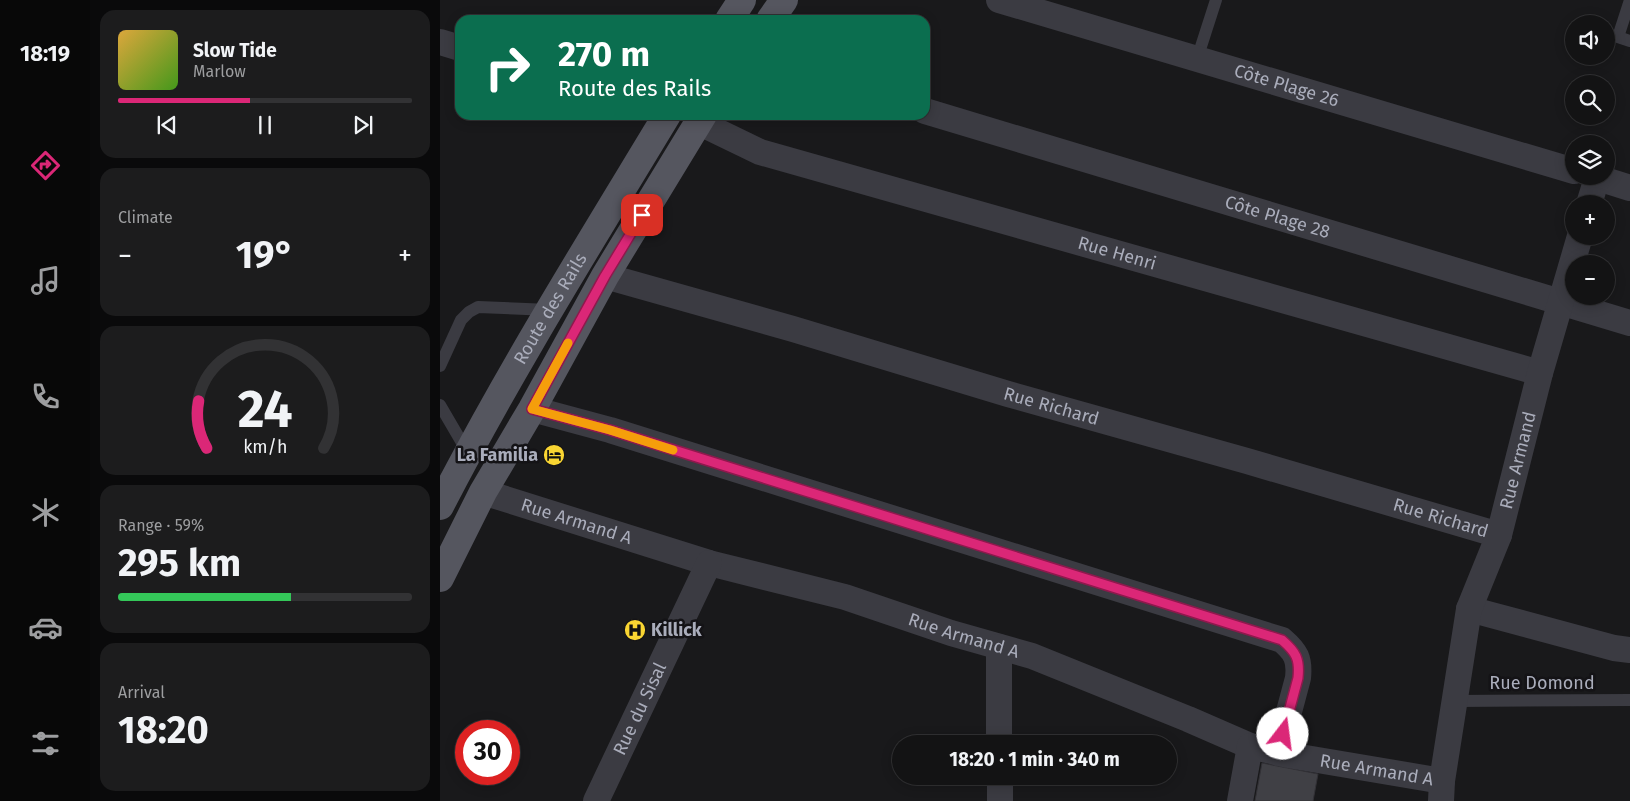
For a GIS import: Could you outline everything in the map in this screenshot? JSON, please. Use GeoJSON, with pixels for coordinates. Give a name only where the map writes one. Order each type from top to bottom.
{"type":"FeatureCollection","features":[{"type":"Feature","properties":{"kind":"main road"},"geometry":{"type":"LineString","coordinates":[[732,15],[742,0]]}},
{"type":"Feature","properties":{"kind":"main road"},"geometry":{"type":"LineString","coordinates":[[774,15],[784,0]]}},
{"type":"Feature","properties":{"kind":"main road","name":"Route des Rails"},"geometry":{"type":"LineString","coordinates":[[440,506],[468,453],[550,310],[664,120]]}},
{"type":"Feature","properties":{"kind":"main road","name":"Route des Rails"},"geometry":{"type":"LineString","coordinates":[[440,578],[483,492],[532,409],[605,276],[700,120]]}},
{"type":"Feature","properties":{"kind":"street","name":"Côte Plage 26"},"geometry":{"type":"LineString","coordinates":[[999,0],[1565,168]]}},
{"type":"Feature","properties":{"kind":"street"},"geometry":{"type":"LineString","coordinates":[[440,42],[455,46]]}},
{"type":"Feature","properties":{"kind":"street","name":"Côte Plage 28"},"geometry":{"type":"LineString","coordinates":[[930,113],[1630,323]]}},
{"type":"Feature","properties":{"kind":"street","name":"Rue Henri"},"geometry":{"type":"LineString","coordinates":[[704,120],[760,152],[1540,373]]}},
{"type":"Feature","properties":{"kind":"street","name":"Côte Plage 26"},"geometry":{"type":"LineString","coordinates":[[1615,183],[1630,188]]}},
{"type":"Feature","properties":{"kind":"street","name":"Rue Armand"},"geometry":{"type":"LineString","coordinates":[[1442,791],[1469,610],[1499,535],[1540,373],[1577,245]]}},
{"type":"Feature","properties":{"kind":"street","name":"Rue Richard"},"geometry":{"type":"LineString","coordinates":[[605,276],[1499,535]]}},
{"type":"Feature","properties":{"kind":"street"},"geometry":{"type":"LineString","coordinates":[[532,409],[610,430],[1282,640],[1293,650],[1297,658],[1299,670],[1278,753]]}},
{"type":"Feature","properties":{"kind":"street","name":"Rue Armand A"},"geometry":{"type":"LineString","coordinates":[[483,492],[710,563],[845,597],[951,633],[1041,660],[1250,746],[1442,791]]}},
{"type":"Feature","properties":{"kind":"street","name":"Rue du Sisal"},"geometry":{"type":"LineString","coordinates":[[596,801],[710,563]]}},
{"type":"Feature","properties":{"kind":"street"},"geometry":{"type":"LineString","coordinates":[[1469,610],[1614,648],[1630,650]]}},
{"type":"Feature","properties":{"kind":"street"},"geometry":{"type":"LineString","coordinates":[[998,647],[999,735]]}},
{"type":"Feature","properties":{"kind":"street"},"geometry":{"type":"LineString","coordinates":[[1240,801],[1250,746]]}},
{"type":"Feature","properties":{"kind":"street"},"geometry":{"type":"LineString","coordinates":[[1000,785],[1000,801]]}},
{"type":"Feature","properties":{"kind":"lane"},"geometry":{"type":"LineString","coordinates":[[1197,59],[1216,0]]}},
{"type":"Feature","properties":{"kind":"lane"},"geometry":{"type":"LineString","coordinates":[[1630,0],[1618,37],[1630,41]]}},
{"type":"Feature","properties":{"kind":"lane"},"geometry":{"type":"LineString","coordinates":[[440,366],[461,320],[478,307],[550,310]]}},
{"type":"Feature","properties":{"kind":"lane"},"geometry":{"type":"LineString","coordinates":[[440,405],[468,453]]}},
{"type":"Feature","properties":{"kind":"lane","name":"Rue Domond"},"geometry":{"type":"LineString","coordinates":[[1454,701],[1630,700]]}},
{"type":"Feature","properties":{"kind":"building"},"geometry":{"type":"Polygon","coordinates":[[[1262,763],[1318,774],[1313,801],[1255,801],[1262,763]]]}},
{"type":"Feature","properties":{"kind":"slow traffic"},"geometry":{"type":"LineString","coordinates":[[568,343],[532,409],[610,430],[673,450]]}},
{"type":"Feature","properties":{"kind":"place","name":"La Familia"},"geometry":{"type":"Point","coordinates":[554,455]}},
{"type":"Feature","properties":{"kind":"place","name":"Killick"},"geometry":{"type":"Point","coordinates":[635,630]}},
{"type":"Feature","properties":{"kind":"route"},"geometry":{"type":"LineString","coordinates":[[642,215],[605,276],[532,409],[610,430],[1282,640],[1293,650],[1297,658],[1299,670],[1283,734]]}}]}
